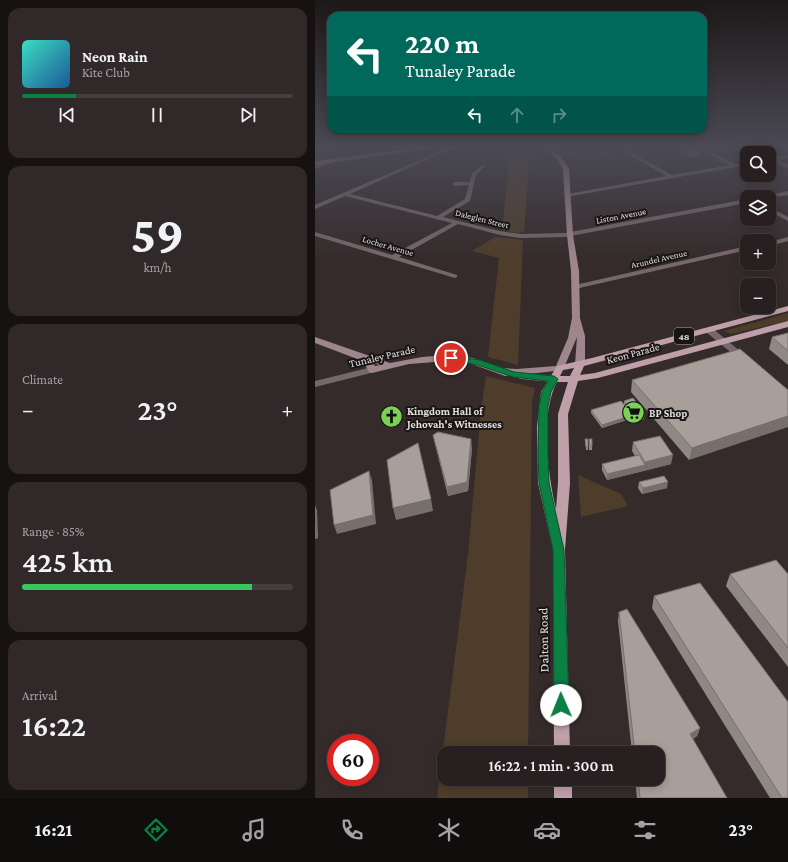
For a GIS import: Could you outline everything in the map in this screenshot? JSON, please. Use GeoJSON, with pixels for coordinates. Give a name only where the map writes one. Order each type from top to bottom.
{"type":"FeatureCollection","features":[{"type":"Feature","properties":{"kind":"main road"},"geometry":{"type":"LineString","coordinates":[[560,368],[572,338],[576,318],[575,287],[570,271],[572,259],[566,195],[562,185]]}},
{"type":"Feature","properties":{"kind":"main road","name":"Keon Parade"},"geometry":{"type":"LineString","coordinates":[[560,368],[580,364],[788,308]]}},
{"type":"Feature","properties":{"kind":"main road"},"geometry":{"type":"LineString","coordinates":[[576,318],[581,336],[580,364]]}},
{"type":"Feature","properties":{"kind":"main road","name":"Keon Parade"},"geometry":{"type":"LineString","coordinates":[[554,379],[573,379],[600,375],[788,324]]}},
{"type":"Feature","properties":{"kind":"main road"},"geometry":{"type":"LineString","coordinates":[[315,340],[363,358],[381,362],[388,366]]}},
{"type":"Feature","properties":{"kind":"main road"},"geometry":{"type":"LineString","coordinates":[[363,358],[368,362],[372,370]]}},
{"type":"Feature","properties":{"kind":"main road","name":"Tunaley Parade"},"geometry":{"type":"LineString","coordinates":[[372,370],[422,359],[451,358],[472,361],[500,371],[517,375],[554,379]]}},
{"type":"Feature","properties":{"kind":"main road","name":"Dalton Road"},"geometry":{"type":"LineString","coordinates":[[562,746],[559,550],[564,483],[563,414],[564,405],[580,364]]}},
{"type":"Feature","properties":{"kind":"main road","name":"Dalton Road"},"geometry":{"type":"LineString","coordinates":[[559,550],[544,483],[543,453],[544,406],[547,392],[560,368]]}},
{"type":"Feature","properties":{"kind":"main road","name":"Tunaley Parade"},"geometry":{"type":"LineString","coordinates":[[500,371],[517,372],[560,368]]}},
{"type":"Feature","properties":{"kind":"main road"},"geometry":{"type":"LineString","coordinates":[[563,786],[563,798]]}},
{"type":"Feature","properties":{"kind":"street"},"geometry":{"type":"LineString","coordinates":[[315,207],[364,185]]}},
{"type":"Feature","properties":{"kind":"street"},"geometry":{"type":"LineString","coordinates":[[439,217],[468,200],[471,185]]}},
{"type":"Feature","properties":{"kind":"street"},"geometry":{"type":"LineString","coordinates":[[566,195],[623,185]]}},
{"type":"Feature","properties":{"kind":"street"},"geometry":{"type":"LineString","coordinates":[[776,195],[788,193]]}},
{"type":"Feature","properties":{"kind":"street","name":"Daleglen Street"},"geometry":{"type":"LineString","coordinates":[[345,194],[511,235],[570,235]]}},
{"type":"Feature","properties":{"kind":"street","name":"Liston Avenue"},"geometry":{"type":"LineString","coordinates":[[570,235],[740,201]]}},
{"type":"Feature","properties":{"kind":"street"},"geometry":{"type":"LineString","coordinates":[[776,213],[788,219]]}},
{"type":"Feature","properties":{"kind":"street"},"geometry":{"type":"LineString","coordinates":[[394,257],[457,222]]}},
{"type":"Feature","properties":{"kind":"street","name":"Locher Avenue"},"geometry":{"type":"LineString","coordinates":[[315,234],[455,276]]}},
{"type":"Feature","properties":{"kind":"street"},"geometry":{"type":"LineString","coordinates":[[776,242],[788,239]]}},
{"type":"Feature","properties":{"kind":"street","name":"Arundel Avenue"},"geometry":{"type":"LineString","coordinates":[[575,287],[740,250]]}},
{"type":"Feature","properties":{"kind":"street"},"geometry":{"type":"LineString","coordinates":[[709,330],[749,364]]}},
{"type":"Feature","properties":{"kind":"street","name":"Tunaley Parade"},"geometry":{"type":"LineString","coordinates":[[315,384],[372,370]]}},
{"type":"Feature","properties":{"kind":"shaded area"},"geometry":{"type":"Polygon","coordinates":[[[507,185],[527,185],[524,232],[517,233],[502,230],[507,185]]]}},
{"type":"Feature","properties":{"kind":"shaded area"},"geometry":{"type":"Polygon","coordinates":[[[495,237],[523,240],[518,365],[488,357],[499,258],[472,251],[495,237]]]}},
{"type":"Feature","properties":{"kind":"shaded area"},"geometry":{"type":"Polygon","coordinates":[[[788,313],[788,321],[731,334],[724,331],[788,313]]]}},
{"type":"Feature","properties":{"kind":"shaded area"},"geometry":{"type":"Polygon","coordinates":[[[486,376],[535,388],[532,401],[528,746],[444,746],[468,554],[481,409],[486,376]]]}},
{"type":"Feature","properties":{"kind":"shaded area"},"geometry":{"type":"Polygon","coordinates":[[[578,475],[621,494],[628,506],[581,517],[578,475]]]}},
{"type":"Feature","properties":{"kind":"shaded area"},"geometry":{"type":"Polygon","coordinates":[[[439,786],[528,786],[528,798],[437,798],[439,786]]]}},
{"type":"Feature","properties":{"kind":"building"},"geometry":{"type":"Polygon","coordinates":[[[788,333],[788,351],[772,337],[788,333]]]}},
{"type":"Feature","properties":{"kind":"building"},"geometry":{"type":"Polygon","coordinates":[[[740,349],[788,390],[788,416],[692,448],[632,380],[740,349]]]}},
{"type":"Feature","properties":{"kind":"building"},"geometry":{"type":"Polygon","coordinates":[[[633,398],[645,413],[636,416],[624,401],[633,398]]]}},
{"type":"Feature","properties":{"kind":"building"},"geometry":{"type":"Polygon","coordinates":[[[621,401],[633,415],[602,425],[591,410],[621,401]]]}},
{"type":"Feature","properties":{"kind":"building"},"geometry":{"type":"Polygon","coordinates":[[[438,432],[471,439],[467,482],[447,487],[433,435],[438,432]]]}},
{"type":"Feature","properties":{"kind":"building"},"geometry":{"type":"Polygon","coordinates":[[[660,436],[673,455],[645,462],[633,442],[660,436]]]}},
{"type":"Feature","properties":{"kind":"building"},"geometry":{"type":"Polygon","coordinates":[[[585,439],[588,439],[588,447],[586,447],[585,439]]]}},
{"type":"Feature","properties":{"kind":"building"},"geometry":{"type":"Polygon","coordinates":[[[589,439],[592,439],[592,447],[590,446],[589,439]]]}},
{"type":"Feature","properties":{"kind":"building"},"geometry":{"type":"Polygon","coordinates":[[[418,443],[431,499],[393,508],[387,460],[418,443]]]}},
{"type":"Feature","properties":{"kind":"building"},"geometry":{"type":"Polygon","coordinates":[[[639,455],[645,465],[607,474],[602,464],[639,455]]]}},
{"type":"Feature","properties":{"kind":"building"},"geometry":{"type":"Polygon","coordinates":[[[369,471],[373,515],[334,525],[330,490],[369,471]]]}},
{"type":"Feature","properties":{"kind":"building"},"geometry":{"type":"Polygon","coordinates":[[[664,476],[668,482],[643,488],[639,482],[664,476]]]}},
{"type":"Feature","properties":{"kind":"building"},"geometry":{"type":"Polygon","coordinates":[[[776,560],[788,574],[788,648],[730,574],[776,560]]]}},
{"type":"Feature","properties":{"kind":"building"},"geometry":{"type":"Polygon","coordinates":[[[700,583],[788,702],[788,798],[782,798],[654,596],[700,583]]]}},
{"type":"Feature","properties":{"kind":"building"},"geometry":{"type":"Polygon","coordinates":[[[627,609],[700,728],[690,734],[727,798],[640,798],[639,786],[665,786],[665,746],[634,746],[619,612],[627,609]]]}},
{"type":"Feature","properties":{"kind":"place","name":"BP Shop"},"geometry":{"type":"Point","coordinates":[633,413]}},
{"type":"Feature","properties":{"kind":"place","name":"Kingdom Hall of Jehovah's Witnesses"},"geometry":{"type":"Point","coordinates":[392,417]}},
{"type":"Feature","properties":{"kind":"route"},"geometry":{"type":"LineString","coordinates":[[451,358],[480,363],[513,375],[554,379],[544,401],[543,453],[544,483],[559,550],[561,705]]}}]}
